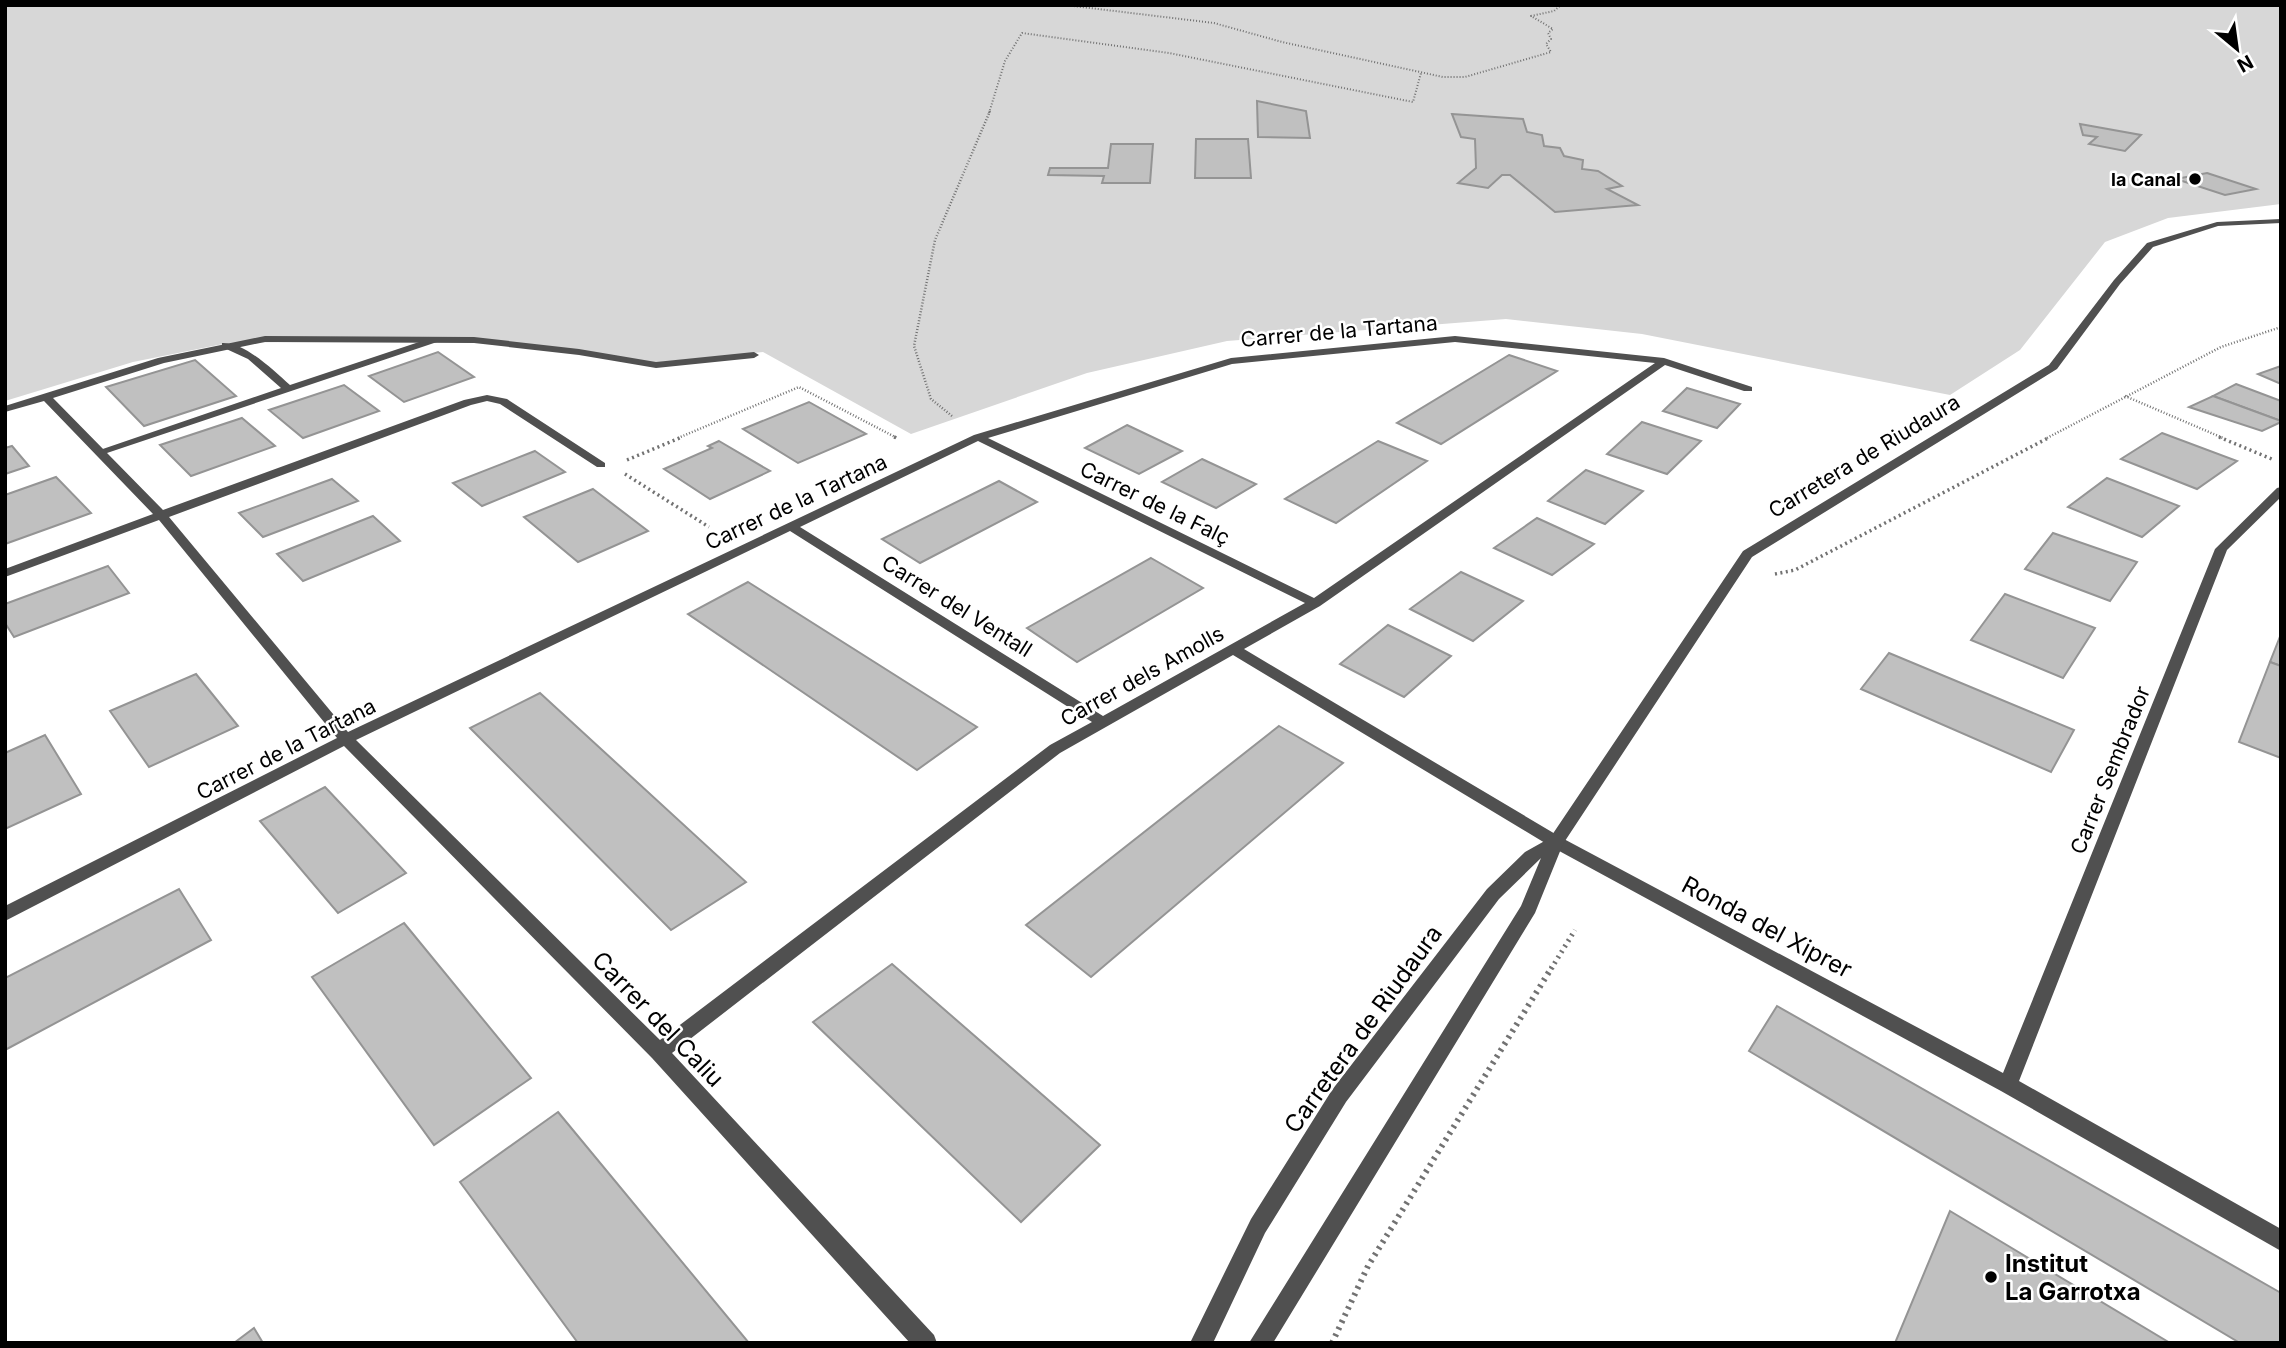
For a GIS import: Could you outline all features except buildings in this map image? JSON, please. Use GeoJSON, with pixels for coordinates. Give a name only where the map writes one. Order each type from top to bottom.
{"type":"FeatureCollection","features":[{"type":"Feature","properties":{"kind":"street","name":"Carretera de Riudaura"},"geometry":{"type":"LineString","coordinates":[[1260,1343],[1530,908],[1556,842],[1747,554],[2053,367],[2117,282],[2150,245],[2217,224],[2281,221]]}},
{"type":"Feature","properties":{"kind":"street"},"geometry":{"type":"LineString","coordinates":[[5,409],[162,360],[225,345],[265,339],[474,340],[656,365],[754,355]]}},
{"type":"Feature","properties":{"kind":"street","name":"Carrer de la Tartana"},"geometry":{"type":"LineString","coordinates":[[5,914],[346,739],[978,437],[1231,361],[1455,339],[1664,360],[1748,389]]}},
{"type":"Feature","properties":{"kind":"street"},"geometry":{"type":"LineString","coordinates":[[100,452],[434,340]]}},
{"type":"Feature","properties":{"kind":"street"},"geometry":{"type":"LineString","coordinates":[[225,345],[251,357],[288,388]]}},
{"type":"Feature","properties":{"kind":"street","name":"Carrer dels Amolls"},"geometry":{"type":"LineString","coordinates":[[659,1052],[1055,749],[1315,603],[1664,360]]}},
{"type":"Feature","properties":{"kind":"street","name":"Carrer del Caliu"},"geometry":{"type":"LineString","coordinates":[[46,397],[162,516],[346,739],[659,1052],[926,1343]]}},
{"type":"Feature","properties":{"kind":"street"},"geometry":{"type":"LineString","coordinates":[[5,573],[468,402],[487,398],[503,401],[601,465]]}},
{"type":"Feature","properties":{"kind":"street","name":"Carrer de la Falç"},"geometry":{"type":"LineString","coordinates":[[978,437],[1315,603]]}},
{"type":"Feature","properties":{"kind":"street","name":"Carrer Sembrador"},"geometry":{"type":"LineString","coordinates":[[2008,1084],[2221,549],[2281,490]]}},
{"type":"Feature","properties":{"kind":"street","name":"Carrer del Ventall"},"geometry":{"type":"LineString","coordinates":[[790,526],[1103,722]]}},
{"type":"Feature","properties":{"kind":"street","name":"Ronda del Xiprer"},"geometry":{"type":"LineString","coordinates":[[1234,649],[1556,842],[2008,1084],[2281,1241]]}},
{"type":"Feature","properties":{"kind":"street","name":"Carretera de Riudaura"},"geometry":{"type":"LineString","coordinates":[[1201,1343],[1258,1226],[1339,1096],[1493,894],[1531,856],[1556,842]]}},
{"type":"Feature","properties":{"kind":"path"},"geometry":{"type":"LineString","coordinates":[[1065,5],[1214,23],[1282,42],[1421,73],[1465,77],[1551,52],[1546,44],[1550,39],[1548,33],[1553,29],[1531,16],[1554,12],[1561,5]]}},
{"type":"Feature","properties":{"kind":"path"},"geometry":{"type":"LineString","coordinates":[[978,437],[932,399],[914,346],[935,240],[986,123],[1005,61],[1022,33],[1100,41],[1413,102],[1421,73]]}},
{"type":"Feature","properties":{"kind":"path"},"geometry":{"type":"LineString","coordinates":[[1767,575],[1795,570],[2124,395],[2221,347],[2281,327]]}},
{"type":"Feature","properties":{"kind":"path"},"geometry":{"type":"LineString","coordinates":[[625,461],[799,387],[897,438]]}},
{"type":"Feature","properties":{"kind":"path"},"geometry":{"type":"LineString","coordinates":[[2124,395],[2281,463]]}},
{"type":"Feature","properties":{"kind":"path"},"geometry":{"type":"LineString","coordinates":[[624,473],[709,527]]}},
{"type":"Feature","properties":{"kind":"path"},"geometry":{"type":"LineString","coordinates":[[1332,1343],[1368,1266],[1575,930]]}},
{"type":"Feature","properties":{"kind":"shaded area"},"geometry":{"type":"Polygon","coordinates":[[[5,5],[2281,5],[2281,204],[2168,218],[2105,242],[2020,350],[1950,395],[1642,334],[1506,319],[1227,341],[1087,373],[911,434],[763,352],[641,364],[477,338],[228,343],[133,362],[5,401],[5,5]]]}},
{"type":"Feature","properties":{"kind":"place","name":"la Canal"},"geometry":{"type":"Point","coordinates":[2195,179]}},
{"type":"Feature","properties":{"kind":"place","name":"Institut La Garrotxa"},"geometry":{"type":"Point","coordinates":[1991,1277]}}]}
